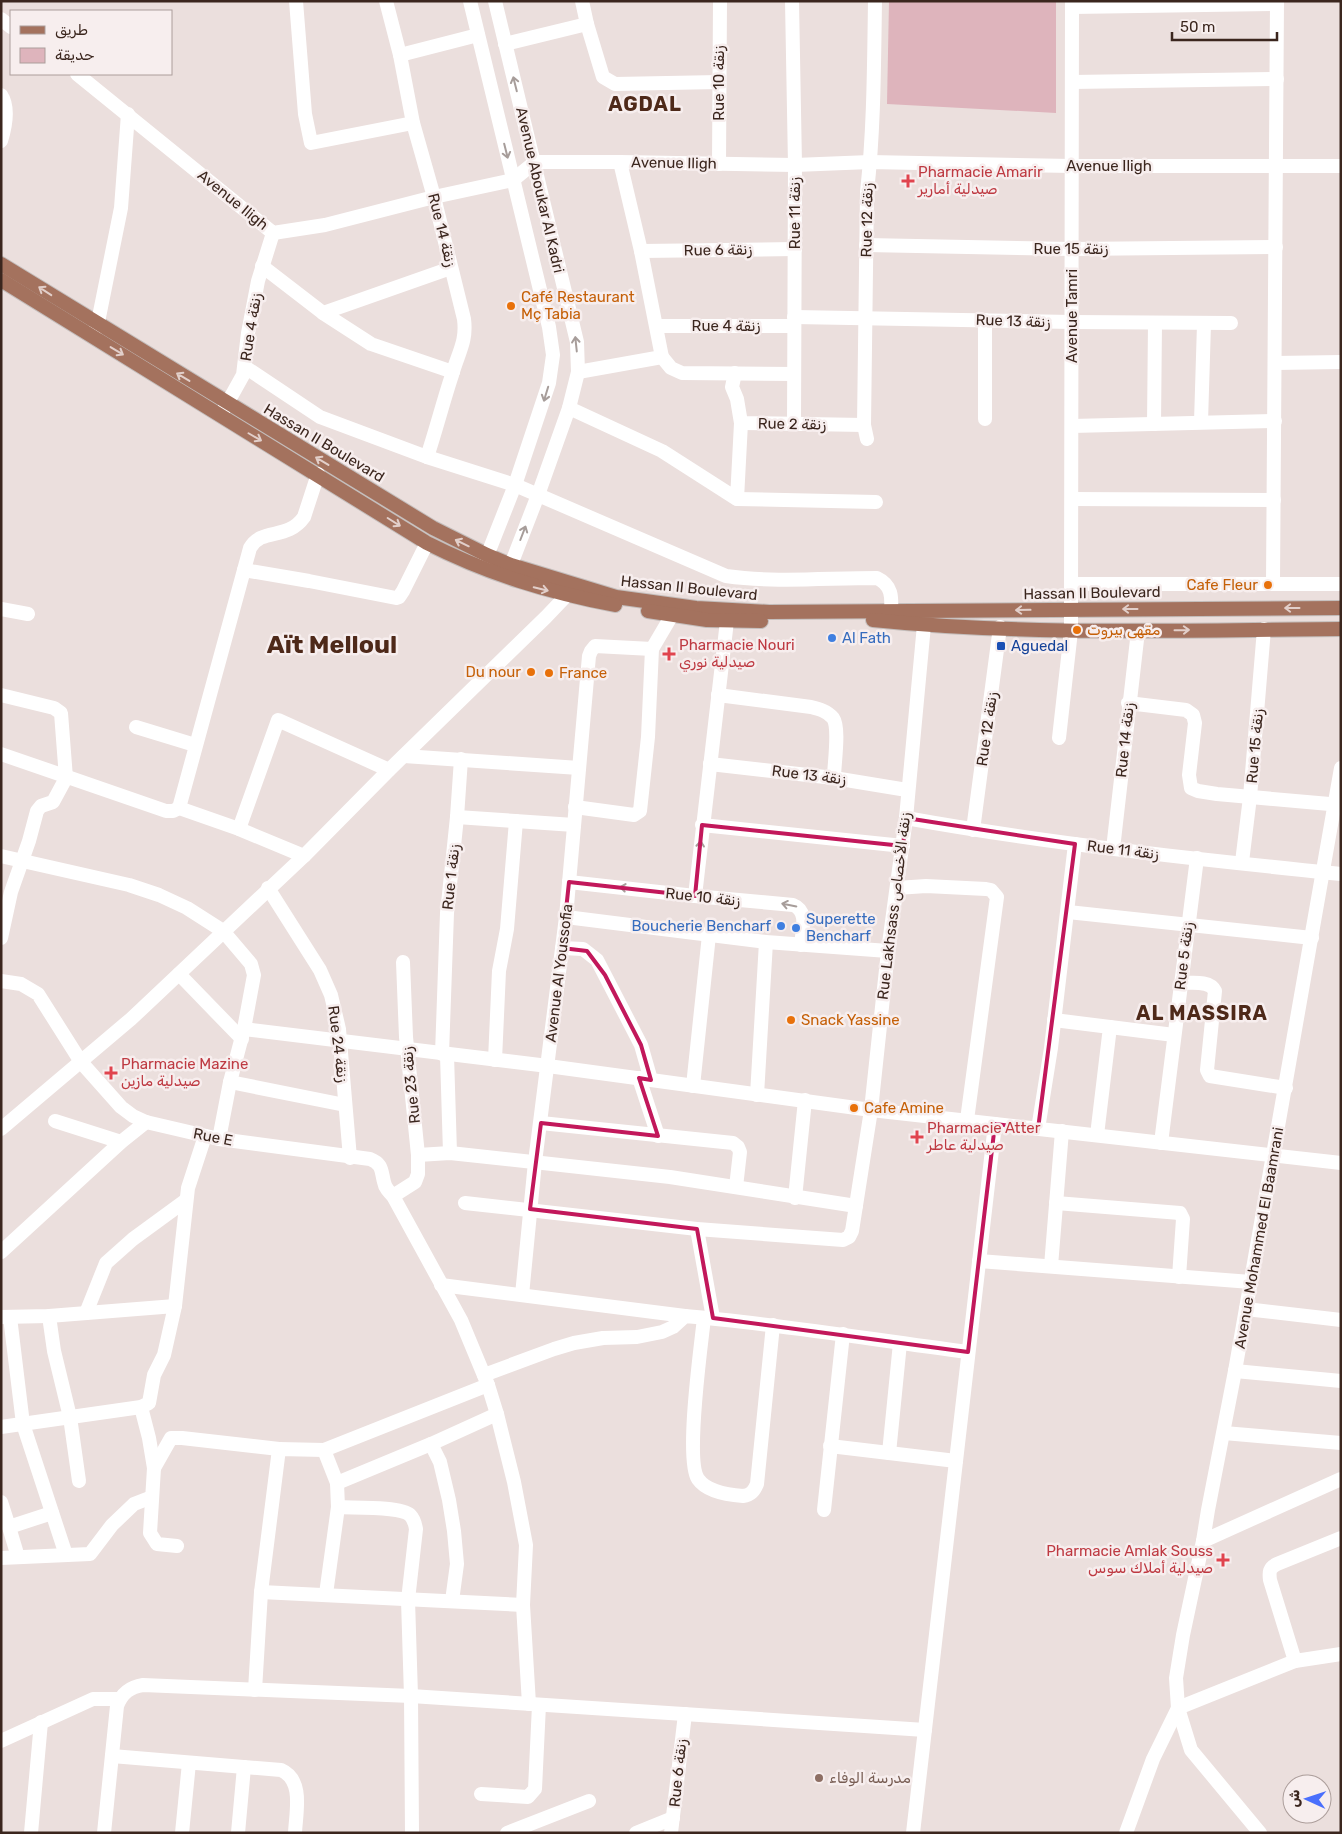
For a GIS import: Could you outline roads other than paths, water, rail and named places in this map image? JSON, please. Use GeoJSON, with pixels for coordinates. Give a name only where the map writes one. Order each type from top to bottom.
{"type":"FeatureCollection","features":[{"type":"Feature","properties":{"kind":"main road","name":"Hassan II Boulevard"},"geometry":{"type":"LineString","coordinates":[[1,264],[485,561],[508,572],[570,590],[672,615],[727,621],[870,619],[924,625],[1071,631],[1340,629]]}},
{"type":"Feature","properties":{"kind":"main road","name":"Hassan II Boulevard"},"geometry":{"type":"LineString","coordinates":[[1,280],[427,543],[454,556],[485,561]]}},
{"type":"Feature","properties":{"kind":"main road","name":"Hassan II Boulevard"},"geometry":{"type":"LineString","coordinates":[[570,590],[659,604],[728,611],[769,612],[1340,608]]}},
{"type":"Feature","properties":{"kind":"main road"},"geometry":{"type":"LineString","coordinates":[[1340,608],[1340,629]]}},
{"type":"Feature","properties":{"kind":"street"},"geometry":{"type":"LineString","coordinates":[[296,1],[305,114],[311,143],[413,123]]}},
{"type":"Feature","properties":{"kind":"street","name":"Rue 14 زنقة"},"geometry":{"type":"LineString","coordinates":[[386,1],[400,55],[413,123],[434,197],[466,330],[428,457]]}},
{"type":"Feature","properties":{"kind":"street","name":"Avenue Aboukar Al Kadri"},"geometry":{"type":"LineString","coordinates":[[470,1],[552,342],[553,355],[546,397],[515,485],[485,561]]}},
{"type":"Feature","properties":{"kind":"street","name":"Avenue Aboukar Al Kadri"},"geometry":{"type":"LineString","coordinates":[[495,1],[577,342],[578,372],[569,408],[508,572]]}},
{"type":"Feature","properties":{"kind":"street"},"geometry":{"type":"LineString","coordinates":[[582,1],[603,77],[615,84],[720,82]]}},
{"type":"Feature","properties":{"kind":"street","name":"Rue 10 زنقة"},"geometry":{"type":"LineString","coordinates":[[719,164],[720,1]]}},
{"type":"Feature","properties":{"kind":"street","name":"Rue 11 زنقة"},"geometry":{"type":"LineString","coordinates":[[792,1],[794,424]]}},
{"type":"Feature","properties":{"kind":"street","name":"Rue 12 زنقة"},"geometry":{"type":"LineString","coordinates":[[867,440],[864,425],[866,245],[875,1]]}},
{"type":"Feature","properties":{"kind":"street"},"geometry":{"type":"LineString","coordinates":[[1072,4],[1277,2],[1275,421],[1272,583]]}},
{"type":"Feature","properties":{"kind":"street","name":"Avenue Tamri"},"geometry":{"type":"LineString","coordinates":[[1071,631],[1072,4]]}},
{"type":"Feature","properties":{"kind":"street"},"geometry":{"type":"LineString","coordinates":[[505,44],[587,24]]}},
{"type":"Feature","properties":{"kind":"street"},"geometry":{"type":"LineString","coordinates":[[400,55],[478,35]]}},
{"type":"Feature","properties":{"kind":"street","name":"Avenue Iligh"},"geometry":{"type":"LineString","coordinates":[[78,75],[273,233],[325,225],[434,197],[513,180],[535,162],[719,164],[870,162],[1072,166],[1341,166]]}},
{"type":"Feature","properties":{"kind":"street"},"geometry":{"type":"LineString","coordinates":[[1072,82],[1277,79]]}},
{"type":"Feature","properties":{"kind":"street"},"geometry":{"type":"LineString","coordinates":[[1,95],[4,100],[5,121],[1,141]]}},
{"type":"Feature","properties":{"kind":"street"},"geometry":{"type":"LineString","coordinates":[[92,337],[98,322],[121,208],[128,114]]}},
{"type":"Feature","properties":{"kind":"street"},"geometry":{"type":"LineString","coordinates":[[620,162],[641,251],[662,357],[671,368],[682,373],[794,374]]}},
{"type":"Feature","properties":{"kind":"street","name":"Rue 4 زنقة"},"geometry":{"type":"LineString","coordinates":[[220,416],[245,367],[248,333],[262,266],[273,233]]}},
{"type":"Feature","properties":{"kind":"street","name":"Rue 15 زنقة"},"geometry":{"type":"LineString","coordinates":[[866,245],[1072,249],[1276,247]]}},
{"type":"Feature","properties":{"kind":"street","name":"Rue 6 زنقة"},"geometry":{"type":"LineString","coordinates":[[641,251],[794,249]]}},
{"type":"Feature","properties":{"kind":"street"},"geometry":{"type":"LineString","coordinates":[[262,266],[323,313],[371,344],[452,372]]}},
{"type":"Feature","properties":{"kind":"street"},"geometry":{"type":"LineString","coordinates":[[323,313],[452,268]]}},
{"type":"Feature","properties":{"kind":"street","name":"Rue 13 زنقة"},"geometry":{"type":"LineString","coordinates":[[794,322],[866,319],[1231,324]]}},
{"type":"Feature","properties":{"kind":"street"},"geometry":{"type":"LineString","coordinates":[[985,320],[985,419]]}},
{"type":"Feature","properties":{"kind":"street","name":"Rue 4 زنقة"},"geometry":{"type":"LineString","coordinates":[[657,326],[794,322]]}},
{"type":"Feature","properties":{"kind":"street"},"geometry":{"type":"LineString","coordinates":[[1154,424],[1155,323]]}},
{"type":"Feature","properties":{"kind":"street"},"geometry":{"type":"LineString","coordinates":[[1201,422],[1204,324]]}},
{"type":"Feature","properties":{"kind":"street"},"geometry":{"type":"LineString","coordinates":[[578,372],[662,357]]}},
{"type":"Feature","properties":{"kind":"street"},"geometry":{"type":"LineString","coordinates":[[1275,363],[1341,362]]}},
{"type":"Feature","properties":{"kind":"street"},"geometry":{"type":"LineString","coordinates":[[245,367],[320,417],[428,457],[515,485],[726,576],[776,580],[877,578],[887,585],[892,594],[891,612]]}},
{"type":"Feature","properties":{"kind":"street","name":"Rue 2 زنقة"},"geometry":{"type":"LineString","coordinates":[[735,373],[732,387],[737,399],[741,423],[864,425]]}},
{"type":"Feature","properties":{"kind":"street"},"geometry":{"type":"LineString","coordinates":[[569,408],[662,451],[737,499],[876,502]]}},
{"type":"Feature","properties":{"kind":"street"},"geometry":{"type":"LineString","coordinates":[[1072,426],[1275,421]]}},
{"type":"Feature","properties":{"kind":"street"},"geometry":{"type":"LineString","coordinates":[[737,499],[741,423]]}},
{"type":"Feature","properties":{"kind":"street"},"geometry":{"type":"LineString","coordinates":[[179,808],[250,548],[254,541],[259,538],[291,530],[300,523],[304,517],[318,474]]}},
{"type":"Feature","properties":{"kind":"street"},"geometry":{"type":"LineString","coordinates":[[1072,499],[1274,500]]}},
{"type":"Feature","properties":{"kind":"street"},"geometry":{"type":"LineString","coordinates":[[244,570],[396,598],[403,591],[427,543]]}},
{"type":"Feature","properties":{"kind":"street"},"geometry":{"type":"LineString","coordinates":[[1072,584],[1341,584]]}},
{"type":"Feature","properties":{"kind":"street"},"geometry":{"type":"LineString","coordinates":[[1,1128],[131,1019],[304,856],[570,590]]}},
{"type":"Feature","properties":{"kind":"street"},"geometry":{"type":"LineString","coordinates":[[1,609],[28,614]]}},
{"type":"Feature","properties":{"kind":"street"},"geometry":{"type":"LineString","coordinates":[[575,807],[634,815],[640,811],[648,737],[652,649],[672,615]]}},
{"type":"Feature","properties":{"kind":"street"},"geometry":{"type":"LineString","coordinates":[[695,896],[727,621]]}},
{"type":"Feature","properties":{"kind":"street","name":"Rue Lakhsass زنقة الأخصاص"},"geometry":{"type":"LineString","coordinates":[[697,1229],[843,1240],[849,1237],[852,1231],[870,1110],[888,951],[903,846],[924,625]]}},
{"type":"Feature","properties":{"kind":"street","name":"Rue 12 زنقة"},"geometry":{"type":"LineString","coordinates":[[973,830],[1000,627]]}},
{"type":"Feature","properties":{"kind":"street","name":"Rue 15 زنقة"},"geometry":{"type":"LineString","coordinates":[[1242,862],[1250,797],[1264,630]]}},
{"type":"Feature","properties":{"kind":"street"},"geometry":{"type":"LineString","coordinates":[[1060,738],[1071,631]]}},
{"type":"Feature","properties":{"kind":"street","name":"Rue 14 زنقة"},"geometry":{"type":"LineString","coordinates":[[1113,849],[1128,703],[1138,631]]}},
{"type":"Feature","properties":{"kind":"street","name":"Avenue Al Youssofia"},"geometry":{"type":"LineString","coordinates":[[522,1295],[535,1162],[566,917],[588,663],[591,651],[595,646],[652,649]]}},
{"type":"Feature","properties":{"kind":"street"},"geometry":{"type":"LineString","coordinates":[[1,695],[54,708],[61,713],[66,778],[53,802],[41,806],[37,810],[23,860],[11,892],[1,938]]}},
{"type":"Feature","properties":{"kind":"street"},"geometry":{"type":"LineString","coordinates":[[718,695],[811,707],[829,714],[836,725],[834,778]]}},
{"type":"Feature","properties":{"kind":"street"},"geometry":{"type":"LineString","coordinates":[[1128,703],[1186,710],[1193,715],[1195,723],[1189,775],[1191,788],[1198,791],[1338,805]]}},
{"type":"Feature","properties":{"kind":"street"},"geometry":{"type":"LineString","coordinates":[[239,829],[278,720],[389,770]]}},
{"type":"Feature","properties":{"kind":"street"},"geometry":{"type":"LineString","coordinates":[[136,727],[195,745]]}},
{"type":"Feature","properties":{"kind":"street"},"geometry":{"type":"LineString","coordinates":[[1,754],[166,811],[173,811],[179,808],[239,829],[304,856]]}},
{"type":"Feature","properties":{"kind":"street"},"geometry":{"type":"LineString","coordinates":[[404,756],[579,768]]}},
{"type":"Feature","properties":{"kind":"street","name":"Rue 1 زنقة"},"geometry":{"type":"LineString","coordinates":[[450,1153],[445,1055],[447,913],[461,759]]}},
{"type":"Feature","properties":{"kind":"street","name":"Rue 13 زنقة"},"geometry":{"type":"LineString","coordinates":[[710,764],[834,778],[907,790]]}},
{"type":"Feature","properties":{"kind":"street","name":"Avenue Mohammed El Baamrani"},"geometry":{"type":"LineString","coordinates":[[1260,1833],[1192,1750],[1178,1708],[1176,1678],[1236,1371],[1323,872],[1338,805],[1341,768]]}},
{"type":"Feature","properties":{"kind":"street"},"geometry":{"type":"LineString","coordinates":[[457,817],[574,825]]}},
{"type":"Feature","properties":{"kind":"street","name":"Rue 11 زنقة"},"geometry":{"type":"LineString","coordinates":[[906,818],[973,830],[1113,849],[1341,874]]}},
{"type":"Feature","properties":{"kind":"street"},"geometry":{"type":"LineString","coordinates":[[495,1060],[499,971],[507,929],[516,821]]}},
{"type":"Feature","properties":{"kind":"street"},"geometry":{"type":"LineString","coordinates":[[702,826],[903,846]]}},
{"type":"Feature","properties":{"kind":"street"},"geometry":{"type":"LineString","coordinates":[[1038,1129],[1054,1020],[1075,844]]}},
{"type":"Feature","properties":{"kind":"street"},"geometry":{"type":"LineString","coordinates":[[1,856],[129,885],[159,895],[187,908],[224,931],[251,964],[254,975],[243,1034],[230,1082],[219,1139]]}},
{"type":"Feature","properties":{"kind":"street","name":"Rue 5 زنقة"},"geometry":{"type":"LineString","coordinates":[[1160,1143],[1197,858]]}},
{"type":"Feature","properties":{"kind":"street","name":"Rue 10 زنقة"},"geometry":{"type":"LineString","coordinates":[[569,882],[796,906],[803,916],[801,945]]}},
{"type":"Feature","properties":{"kind":"street"},"geometry":{"type":"LineString","coordinates":[[897,888],[926,886],[986,889],[991,890],[997,897],[967,1120]]}},
{"type":"Feature","properties":{"kind":"street","name":"Rue 24 زنقة"},"geometry":{"type":"LineString","coordinates":[[268,888],[327,983],[340,1042],[350,1158]]}},
{"type":"Feature","properties":{"kind":"street"},"geometry":{"type":"LineString","coordinates":[[1068,912],[1312,938]]}},
{"type":"Feature","properties":{"kind":"street"},"geometry":{"type":"LineString","coordinates":[[566,917],[766,942],[888,951]]}},
{"type":"Feature","properties":{"kind":"street"},"geometry":{"type":"LineString","coordinates":[[693,1086],[709,935]]}},
{"type":"Feature","properties":{"kind":"street"},"geometry":{"type":"LineString","coordinates":[[756,1095],[766,942]]}},
{"type":"Feature","properties":{"kind":"street"},"geometry":{"type":"LineString","coordinates":[[562,948],[583,950],[597,960],[633,1029],[641,1045],[645,1079],[658,1136]]}},
{"type":"Feature","properties":{"kind":"street","name":"Rue 23 زنقة"},"geometry":{"type":"LineString","coordinates":[[392,1196],[415,1182],[418,1174],[418,1155],[407,1050],[403,962]]}},
{"type":"Feature","properties":{"kind":"street"},"geometry":{"type":"LineString","coordinates":[[179,974],[243,1034],[340,1042],[548,1066],[870,1110],[1341,1163]]}},
{"type":"Feature","properties":{"kind":"street","name":"Rue E"},"geometry":{"type":"LineString","coordinates":[[1,981],[22,984],[38,994],[81,1062],[121,1107],[133,1116],[146,1122],[219,1139],[350,1158],[370,1159],[379,1163],[386,1187],[392,1196]]}},
{"type":"Feature","properties":{"kind":"street"},"geometry":{"type":"LineString","coordinates":[[1181,983],[1208,984],[1213,986],[1215,991],[1207,1070],[1210,1076],[1286,1088]]}},
{"type":"Feature","properties":{"kind":"street"},"geometry":{"type":"LineString","coordinates":[[1054,1020],[1174,1035]]}},
{"type":"Feature","properties":{"kind":"street"},"geometry":{"type":"LineString","coordinates":[[1097,1135],[1110,1027]]}},
{"type":"Feature","properties":{"kind":"street"},"geometry":{"type":"LineString","coordinates":[[230,1082],[345,1105]]}},
{"type":"Feature","properties":{"kind":"street"},"geometry":{"type":"LineString","coordinates":[[795,1198],[805,1100]]}},
{"type":"Feature","properties":{"kind":"street"},"geometry":{"type":"LineString","coordinates":[[55,1121],[121,1142]]}},
{"type":"Feature","properties":{"kind":"street"},"geometry":{"type":"LineString","coordinates":[[1,1252],[121,1142],[146,1122]]}},
{"type":"Feature","properties":{"kind":"street"},"geometry":{"type":"LineString","coordinates":[[541,1123],[733,1143],[740,1152],[736,1187]]}},
{"type":"Feature","properties":{"kind":"street"},"geometry":{"type":"LineString","coordinates":[[913,1833],[995,1124]]}},
{"type":"Feature","properties":{"kind":"street"},"geometry":{"type":"LineString","coordinates":[[1050,1266],[1062,1131]]}},
{"type":"Feature","properties":{"kind":"street"},"geometry":{"type":"LineString","coordinates":[[1,1427],[146,1406],[151,1398],[154,1375],[164,1355],[175,1306],[188,1188],[205,1136]]}},
{"type":"Feature","properties":{"kind":"street"},"geometry":{"type":"LineString","coordinates":[[418,1155],[450,1153],[670,1177],[856,1206]]}},
{"type":"Feature","properties":{"kind":"street"},"geometry":{"type":"LineString","coordinates":[[392,1196],[461,1320],[486,1380],[497,1414],[514,1482],[526,1545],[523,1605],[534,1704],[535,1789],[528,1797],[481,1794]]}},
{"type":"Feature","properties":{"kind":"street"},"geometry":{"type":"LineString","coordinates":[[86,1313],[106,1263],[133,1239],[186,1200]]}},
{"type":"Feature","properties":{"kind":"street"},"geometry":{"type":"LineString","coordinates":[[464,1203],[697,1229],[708,1318],[692,1445],[694,1472],[702,1483],[709,1488],[744,1496],[753,1492],[757,1484],[772,1325]]}},
{"type":"Feature","properties":{"kind":"street"},"geometry":{"type":"LineString","coordinates":[[1056,1203],[1180,1213],[1183,1218],[1179,1277]]}},
{"type":"Feature","properties":{"kind":"street"},"geometry":{"type":"LineString","coordinates":[[979,1261],[1251,1282]]}},
{"type":"Feature","properties":{"kind":"street"},"geometry":{"type":"LineString","coordinates":[[441,1285],[843,1334],[968,1352]]}},
{"type":"Feature","properties":{"kind":"street"},"geometry":{"type":"LineString","coordinates":[[66,1555],[23,1424],[6,1317],[49,1316],[175,1306]]}},
{"type":"Feature","properties":{"kind":"street"},"geometry":{"type":"LineString","coordinates":[[1246,1309],[1341,1320]]}},
{"type":"Feature","properties":{"kind":"street"},"geometry":{"type":"LineString","coordinates":[[49,1316],[54,1351],[70,1417],[79,1481]]}},
{"type":"Feature","properties":{"kind":"street"},"geometry":{"type":"LineString","coordinates":[[154,1468],[171,1438],[279,1449],[324,1450],[554,1349],[603,1338],[637,1337],[662,1332],[673,1327],[685,1316]]}},
{"type":"Feature","properties":{"kind":"street"},"geometry":{"type":"LineString","coordinates":[[824,1510],[843,1334]]}},
{"type":"Feature","properties":{"kind":"street"},"geometry":{"type":"LineString","coordinates":[[889,1453],[900,1343]]}},
{"type":"Feature","properties":{"kind":"street"},"geometry":{"type":"LineString","coordinates":[[1236,1371],[1341,1381]]}},
{"type":"Feature","properties":{"kind":"street"},"geometry":{"type":"LineString","coordinates":[[141,1407],[154,1468],[150,1533],[157,1544],[177,1546]]}},
{"type":"Feature","properties":{"kind":"street"},"geometry":{"type":"LineString","coordinates":[[337,1484],[497,1414]]}},
{"type":"Feature","properties":{"kind":"street"},"geometry":{"type":"LineString","coordinates":[[1224,1433],[1341,1443]]}},
{"type":"Feature","properties":{"kind":"street"},"geometry":{"type":"LineString","coordinates":[[432,1444],[440,1462],[454,1531],[458,1564],[452,1601]]}},
{"type":"Feature","properties":{"kind":"street"},"geometry":{"type":"LineString","coordinates":[[830,1446],[956,1461]]}},
{"type":"Feature","properties":{"kind":"street"},"geometry":{"type":"LineString","coordinates":[[255,1690],[261,1592],[279,1449]]}},
{"type":"Feature","properties":{"kind":"street"},"geometry":{"type":"LineString","coordinates":[[324,1450],[337,1484],[338,1507],[326,1594]]}},
{"type":"Feature","properties":{"kind":"street"},"geometry":{"type":"LineString","coordinates":[[1203,1541],[1341,1479]]}},
{"type":"Feature","properties":{"kind":"street"},"geometry":{"type":"LineString","coordinates":[[1,1558],[90,1554],[112,1524],[134,1504],[152,1496]]}},
{"type":"Feature","properties":{"kind":"street"},"geometry":{"type":"LineString","coordinates":[[1,1502],[18,1557]]}},
{"type":"Feature","properties":{"kind":"street"},"geometry":{"type":"LineString","coordinates":[[338,1507],[398,1510],[406,1512],[415,1521],[416,1529],[408,1600],[412,1833]]}},
{"type":"Feature","properties":{"kind":"street"},"geometry":{"type":"LineString","coordinates":[[9,1528],[52,1513]]}},
{"type":"Feature","properties":{"kind":"street"},"geometry":{"type":"LineString","coordinates":[[1295,1661],[1270,1580],[1269,1570],[1272,1566],[1341,1538]]}},
{"type":"Feature","properties":{"kind":"street"},"geometry":{"type":"LineString","coordinates":[[261,1592],[523,1605]]}},
{"type":"Feature","properties":{"kind":"street"},"geometry":{"type":"LineString","coordinates":[[1126,1833],[1153,1759],[1178,1708],[1295,1661],[1341,1654]]}},
{"type":"Feature","properties":{"kind":"street"},"geometry":{"type":"LineString","coordinates":[[104,1833],[117,1706],[120,1699],[130,1689],[143,1685],[411,1696],[925,1730]]}},
{"type":"Feature","properties":{"kind":"street"},"geometry":{"type":"LineString","coordinates":[[1,1741],[93,1699],[120,1699]]}},
{"type":"Feature","properties":{"kind":"street","name":"Rue 6 زنقة"},"geometry":{"type":"LineString","coordinates":[[672,1833],[684,1714]]}},
{"type":"Feature","properties":{"kind":"street"},"geometry":{"type":"LineString","coordinates":[[31,1833],[41,1722]]}},
{"type":"Feature","properties":{"kind":"street"},"geometry":{"type":"LineString","coordinates":[[112,1756],[281,1770],[286,1772],[294,1780],[297,1792],[295,1833]]}},
{"type":"Feature","properties":{"kind":"street"},"geometry":{"type":"LineString","coordinates":[[182,1833],[189,1763]]}},
{"type":"Feature","properties":{"kind":"street"},"geometry":{"type":"LineString","coordinates":[[238,1833],[244,1767]]}},
{"type":"Feature","properties":{"kind":"street"},"geometry":{"type":"LineString","coordinates":[[507,1833],[589,1801]]}},
{"type":"Feature","properties":{"kind":"street"},"geometry":{"type":"LineString","coordinates":[[636,1833],[673,1818]]}},
{"type":"Feature","properties":{"kind":"place","name":"Pharmacie Amarir صيدلية أمارير"},"geometry":{"type":"Point","coordinates":[908,181]}},
{"type":"Feature","properties":{"kind":"place","name":"Café Restaurant Mç Tabia"},"geometry":{"type":"Point","coordinates":[511,306]}},
{"type":"Feature","properties":{"kind":"place","name":"Cafe Fleur"},"geometry":{"type":"Point","coordinates":[1268,585]}},
{"type":"Feature","properties":{"kind":"place","name":"مقهى بيروت"},"geometry":{"type":"Point","coordinates":[1077,630]}},
{"type":"Feature","properties":{"kind":"place","name":"Al Fath"},"geometry":{"type":"Point","coordinates":[832,638]}},
{"type":"Feature","properties":{"kind":"place","name":"Aguedal"},"geometry":{"type":"Point","coordinates":[1001,646]}},
{"type":"Feature","properties":{"kind":"place","name":"Pharmacie Nouri صيدلية نوري"},"geometry":{"type":"Point","coordinates":[669,654]}},
{"type":"Feature","properties":{"kind":"place","name":"Du nour"},"geometry":{"type":"Point","coordinates":[531,672]}},
{"type":"Feature","properties":{"kind":"place","name":"France"},"geometry":{"type":"Point","coordinates":[549,673]}},
{"type":"Feature","properties":{"kind":"place","name":"Boucherie Bencharf"},"geometry":{"type":"Point","coordinates":[781,926]}},
{"type":"Feature","properties":{"kind":"place","name":"Superette Bencharf"},"geometry":{"type":"Point","coordinates":[796,928]}},
{"type":"Feature","properties":{"kind":"place","name":"Snack Yassine"},"geometry":{"type":"Point","coordinates":[791,1020]}},
{"type":"Feature","properties":{"kind":"place","name":"Pharmacie Mazine صيدلية مازين"},"geometry":{"type":"Point","coordinates":[111,1073]}},
{"type":"Feature","properties":{"kind":"place","name":"Cafe Amine"},"geometry":{"type":"Point","coordinates":[854,1108]}},
{"type":"Feature","properties":{"kind":"place","name":"Pharmacie Atter صيدلية عاطر"},"geometry":{"type":"Point","coordinates":[917,1137]}},
{"type":"Feature","properties":{"kind":"place","name":"Pharmacie Amlak Souss صيدلية أملاك سوس"},"geometry":{"type":"Point","coordinates":[1223,1560]}},
{"type":"Feature","properties":{"kind":"place","name":"مدرسة الوفاء"},"geometry":{"type":"Point","coordinates":[819,1778]}},
{"type":"Feature","properties":{"kind":"district","name":"AGDAL"},"geometry":{"type":"Point","coordinates":[645,104]}},
{"type":"Feature","properties":{"kind":"district","name":"Aït Melloul"},"geometry":{"type":"Point","coordinates":[332,644]}},
{"type":"Feature","properties":{"kind":"district","name":"AL MASSIRA"},"geometry":{"type":"Point","coordinates":[1202,1013]}}]}
